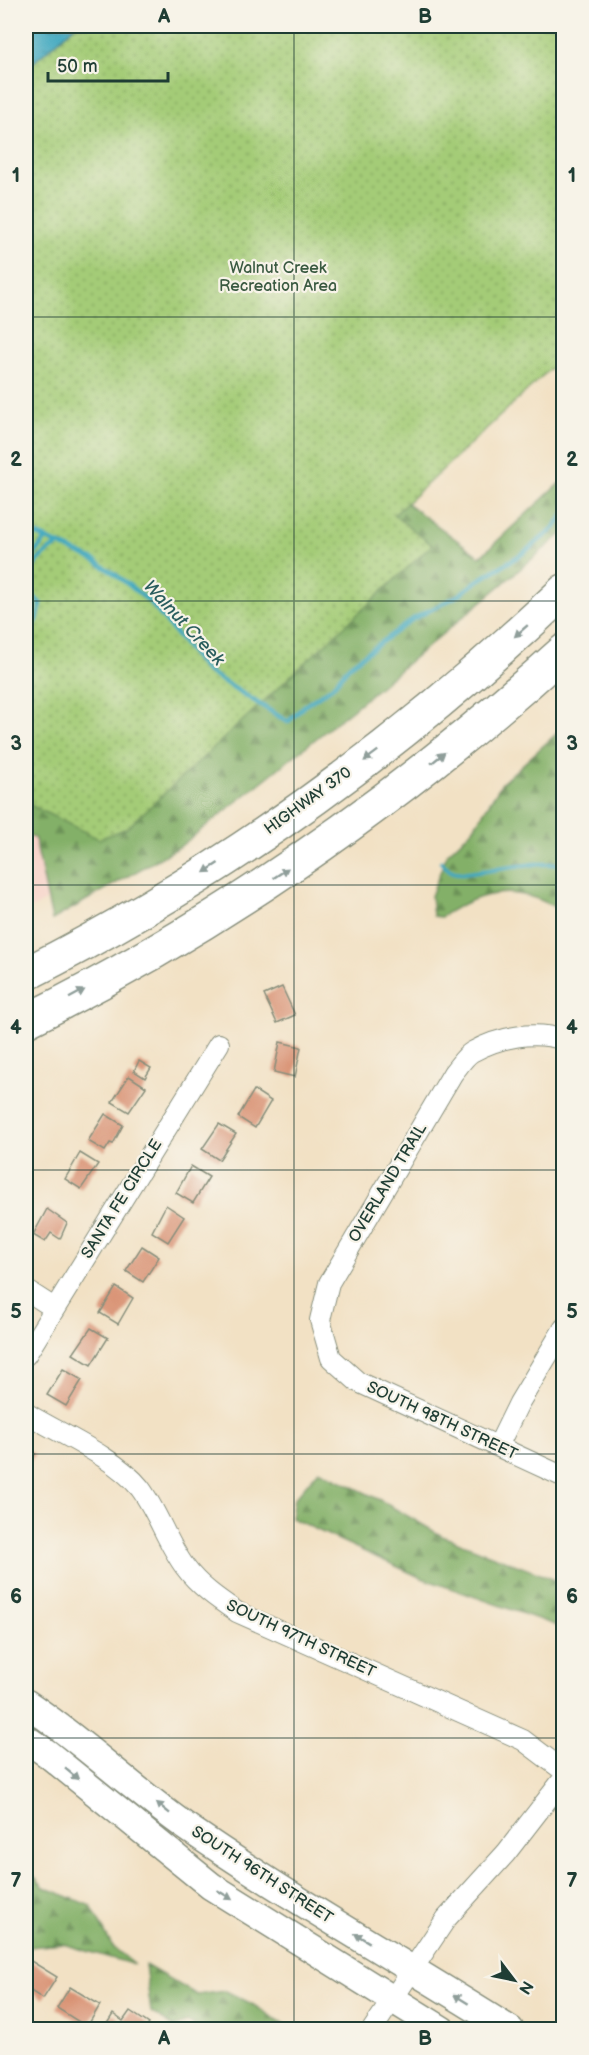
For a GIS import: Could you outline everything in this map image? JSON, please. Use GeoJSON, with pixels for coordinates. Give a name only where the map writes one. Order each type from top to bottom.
{"type":"FeatureCollection","features":[{"type":"Feature","properties":{"kind":"highway","name":"HIGHWAY 370"},"geometry":{"type":"LineString","coordinates":[[26,974],[171,894],[301,809],[472,674],[564,591]]}},
{"type":"Feature","properties":{"kind":"highway"},"geometry":{"type":"LineString","coordinates":[[26,1021],[189,933],[320,847],[439,758],[564,651]]}},
{"type":"Feature","properties":{"kind":"main road","name":"SOUTH 96TH STREET"},"geometry":{"type":"LineString","coordinates":[[26,1703],[58,1724],[185,1826],[510,2030]]}},
{"type":"Feature","properties":{"kind":"main road","name":"SOUTH 96TH STREET"},"geometry":{"type":"LineString","coordinates":[[26,1739],[48,1754],[211,1886],[442,2030]]}},
{"type":"Feature","properties":{"kind":"street","name":"OVERLAND TRAIL"},"geometry":{"type":"LineString","coordinates":[[320,1320],[329,1283],[453,1073],[470,1053],[498,1041],[527,1035],[564,1040]]}},
{"type":"Feature","properties":{"kind":"street","name":"SANTA FE CIRCLE"},"geometry":{"type":"LineString","coordinates":[[26,1355],[219,1044]]}},
{"type":"Feature","properties":{"kind":"street"},"geometry":{"type":"LineString","coordinates":[[26,1290],[54,1308]]}},
{"type":"Feature","properties":{"kind":"street","name":"SOUTH 98TH STREET"},"geometry":{"type":"LineString","coordinates":[[320,1320],[330,1358],[358,1382],[564,1477]]}},
{"type":"Feature","properties":{"kind":"street"},"geometry":{"type":"LineString","coordinates":[[498,1446],[519,1403],[564,1328]]}},
{"type":"Feature","properties":{"kind":"street","name":"SOUTH 97TH STREET"},"geometry":{"type":"LineString","coordinates":[[26,1413],[115,1466],[128,1477],[140,1489],[184,1566],[221,1601],[237,1611],[523,1740],[564,1771]]}},
{"type":"Feature","properties":{"kind":"street"},"geometry":{"type":"LineString","coordinates":[[372,2030],[446,1919],[513,1845],[564,1778]]}},
{"type":"Feature","properties":{"kind":"shaded area"},"geometry":{"type":"Polygon","coordinates":[[[26,803],[130,854],[26,912],[26,803]]]}},
{"type":"Feature","properties":{"kind":"green space","name":"Walnut Creek Recreation Area"},"geometry":{"type":"Polygon","coordinates":[[[26,26],[563,26],[563,357],[394,515],[432,545],[127,828],[99,839],[26,803],[26,26]]]}},
{"type":"Feature","properties":{"kind":"green space"},"geometry":{"type":"Polygon","coordinates":[[[257,393],[480,557],[563,480],[563,533],[353,709],[181,846],[52,920],[35,839],[26,833],[26,554],[257,393]]]}},
{"type":"Feature","properties":{"kind":"green space"},"geometry":{"type":"Polygon","coordinates":[[[563,728],[563,912],[531,897],[501,894],[472,900],[441,917],[433,916],[431,896],[447,854],[473,829],[502,783],[563,728]]]}},
{"type":"Feature","properties":{"kind":"green space"},"geometry":{"type":"Polygon","coordinates":[[[319,1470],[380,1500],[442,1536],[563,1583],[563,1628],[422,1578],[291,1518],[294,1499],[319,1470]]]}},
{"type":"Feature","properties":{"kind":"green space"},"geometry":{"type":"Polygon","coordinates":[[[26,1868],[44,1887],[91,1906],[112,1946],[135,1965],[63,1944],[29,1947],[26,1944],[26,1868]]]}},
{"type":"Feature","properties":{"kind":"green space"},"geometry":{"type":"Polygon","coordinates":[[[145,1965],[197,1995],[226,1991],[252,2004],[290,2029],[205,2029],[187,2022],[174,2027],[151,2012],[145,1965]]]}},
{"type":"Feature","properties":{"kind":"water"},"geometry":{"type":"Polygon","coordinates":[[[26,26],[75,26],[26,69],[26,26]]]}},
{"type":"Feature","properties":{"kind":"building"},"geometry":{"type":"Polygon","coordinates":[[[282,987],[295,1015],[277,1023],[264,995],[282,987]]]}},
{"type":"Feature","properties":{"kind":"building"},"geometry":{"type":"Polygon","coordinates":[[[280,1042],[301,1047],[295,1077],[274,1072],[280,1042]]]}},
{"type":"Feature","properties":{"kind":"building"},"geometry":{"type":"Polygon","coordinates":[[[139,1061],[151,1068],[145,1078],[134,1071],[139,1061]]]}},
{"type":"Feature","properties":{"kind":"building"},"geometry":{"type":"Polygon","coordinates":[[[129,1076],[146,1087],[129,1112],[112,1102],[129,1076]]]}},
{"type":"Feature","properties":{"kind":"building"},"geometry":{"type":"Polygon","coordinates":[[[254,1090],[271,1101],[255,1128],[238,1117],[254,1090]]]}},
{"type":"Feature","properties":{"kind":"building"},"geometry":{"type":"Polygon","coordinates":[[[105,1114],[123,1125],[113,1144],[110,1143],[105,1151],[88,1141],[105,1114]]]}},
{"type":"Feature","properties":{"kind":"building"},"geometry":{"type":"Polygon","coordinates":[[[219,1124],[236,1134],[219,1160],[202,1149],[219,1124]]]}},
{"type":"Feature","properties":{"kind":"building"},"geometry":{"type":"Polygon","coordinates":[[[80,1153],[98,1164],[81,1189],[65,1179],[80,1153]]]}},
{"type":"Feature","properties":{"kind":"building"},"geometry":{"type":"Polygon","coordinates":[[[191,1166],[209,1177],[193,1203],[176,1193],[191,1166]]]}},
{"type":"Feature","properties":{"kind":"building"},"geometry":{"type":"Polygon","coordinates":[[[166,1205],[184,1217],[168,1242],[152,1232],[166,1205]]]}},
{"type":"Feature","properties":{"kind":"building"},"geometry":{"type":"Polygon","coordinates":[[[47,1209],[67,1223],[60,1239],[51,1233],[45,1242],[33,1235],[47,1209]]]}},
{"type":"Feature","properties":{"kind":"building"},"geometry":{"type":"Polygon","coordinates":[[[142,1246],[159,1257],[143,1282],[126,1271],[142,1246]]]}},
{"type":"Feature","properties":{"kind":"building"},"geometry":{"type":"Polygon","coordinates":[[[116,1287],[133,1298],[118,1324],[100,1313],[116,1287]]]}},
{"type":"Feature","properties":{"kind":"building"},"geometry":{"type":"Polygon","coordinates":[[[91,1328],[108,1338],[91,1365],[73,1354],[91,1328]]]}},
{"type":"Feature","properties":{"kind":"building"},"geometry":{"type":"Polygon","coordinates":[[[63,1369],[82,1380],[66,1406],[47,1395],[63,1369]]]}},
{"type":"Feature","properties":{"kind":"building"},"geometry":{"type":"Polygon","coordinates":[[[26,1448],[35,1454],[26,1470],[26,1448]]]}},
{"type":"Feature","properties":{"kind":"building"},"geometry":{"type":"Polygon","coordinates":[[[26,1958],[57,1977],[43,1999],[26,1988],[26,1958]]]}},
{"type":"Feature","properties":{"kind":"building"},"geometry":{"type":"Polygon","coordinates":[[[70,1987],[100,2005],[87,2027],[57,2008],[70,1987]]]}},
{"type":"Feature","properties":{"kind":"building"},"geometry":{"type":"Polygon","coordinates":[[[130,2011],[149,2024],[145,2030],[103,2030],[113,2014],[123,2021],[130,2011]]]}},
{"type":"Feature","properties":{"kind":"waterway"},"geometry":{"type":"LineString","coordinates":[[26,530],[94,560],[115,574],[150,602],[205,670],[288,722],[304,706],[332,687],[350,665],[413,619],[459,595],[477,581],[522,554],[551,531],[564,515]]}},
{"type":"Feature","properties":{"kind":"waterway"},"geometry":{"type":"LineString","coordinates":[[26,560],[46,539]]}},
{"type":"Feature","properties":{"kind":"waterway"},"geometry":{"type":"LineString","coordinates":[[26,632],[37,620],[41,604],[27,590],[28,575],[41,557],[59,544]]}},
{"type":"Feature","properties":{"kind":"waterway","name":"Walnut Creek"},"geometry":{"type":"LineString","coordinates":[[441,862],[450,871],[462,874],[535,864],[564,864]]}}]}
